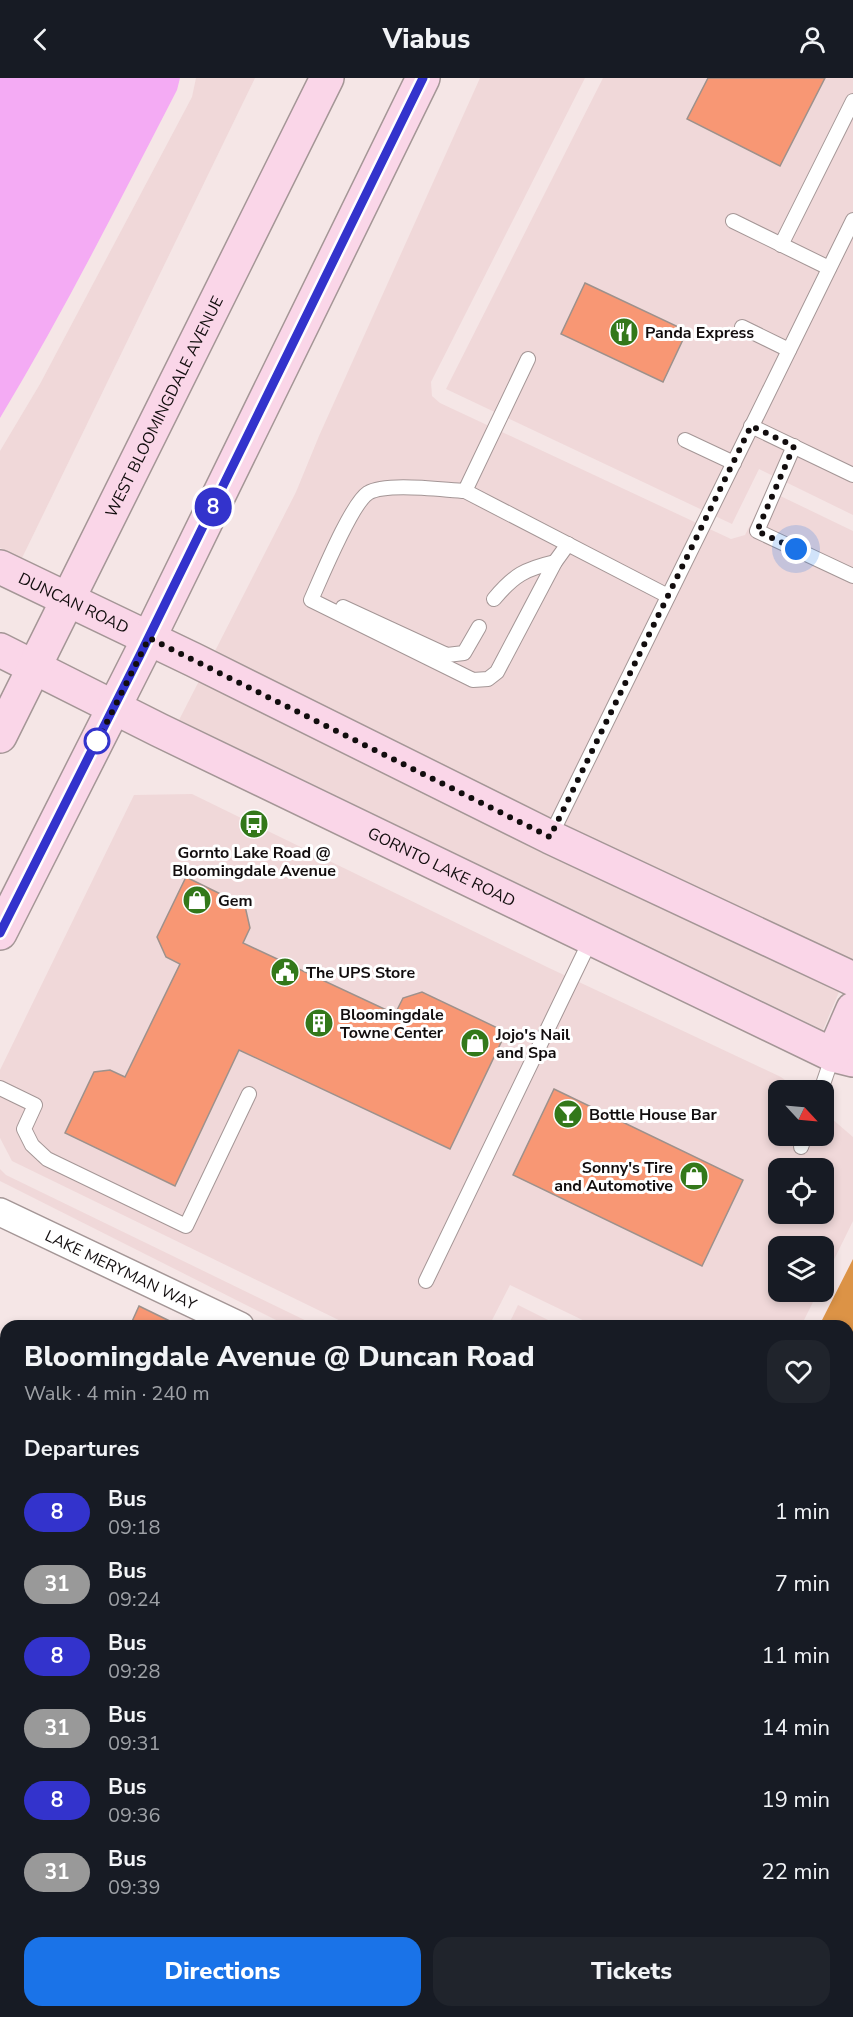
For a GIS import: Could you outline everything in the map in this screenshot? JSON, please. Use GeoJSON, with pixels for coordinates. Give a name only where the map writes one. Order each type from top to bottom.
{"type":"FeatureCollection","features":[{"type":"Feature","properties":{"kind":"street","name":"WEST BLOOMINGDALE AVENUE"},"geometry":{"type":"LineString","coordinates":[[0,736],[327,78]]}},
{"type":"Feature","properties":{"kind":"street"},"geometry":{"type":"LineString","coordinates":[[0,933],[149,638],[423,78]]}},
{"type":"Feature","properties":{"kind":"street","name":"DUNCAN ROAD"},"geometry":{"type":"LineString","coordinates":[[0,567],[149,638]]}},
{"type":"Feature","properties":{"kind":"street"},"geometry":{"type":"LineString","coordinates":[[149,638],[550,837],[853,979]]}},
{"type":"Feature","properties":{"kind":"street"},"geometry":{"type":"LineString","coordinates":[[0,650],[34,667]]}},
{"type":"Feature","properties":{"kind":"street","name":"GORNTO LAKE ROAD"},"geometry":{"type":"LineString","coordinates":[[34,667],[591,939],[843,1057]]}},
{"type":"Feature","properties":{"kind":"street"},"geometry":{"type":"LineString","coordinates":[[843,1057],[853,1009]]}},
{"type":"Feature","properties":{"kind":"street","name":"LAKE MERYMAN WAY"},"geometry":{"type":"LineString","coordinates":[[0,1212],[227,1320]]}},
{"type":"Feature","properties":{"kind":"lane"},"geometry":{"type":"LineString","coordinates":[[781,245],[853,101]]}},
{"type":"Feature","properties":{"kind":"lane"},"geometry":{"type":"LineString","coordinates":[[550,837],[853,220]]}},
{"type":"Feature","properties":{"kind":"lane"},"geometry":{"type":"LineString","coordinates":[[733,221],[829,268]]}},
{"type":"Feature","properties":{"kind":"lane"},"geometry":{"type":"LineString","coordinates":[[741,327],[789,350]]}},
{"type":"Feature","properties":{"kind":"lane"},"geometry":{"type":"LineString","coordinates":[[465,491],[528,359]]}},
{"type":"Feature","properties":{"kind":"lane"},"geometry":{"type":"LineString","coordinates":[[751,426],[853,475]]}},
{"type":"Feature","properties":{"kind":"lane"},"geometry":{"type":"LineString","coordinates":[[686,440],[734,463]]}},
{"type":"Feature","properties":{"kind":"lane"},"geometry":{"type":"LineString","coordinates":[[794,446],[757,531],[853,576]]}},
{"type":"Feature","properties":{"kind":"lane"},"geometry":{"type":"LineString","coordinates":[[568,544],[555,562],[510,652],[497,672],[488,679],[473,680],[311,600],[356,506],[369,492],[401,487],[465,491],[568,544],[668,596]]}},
{"type":"Feature","properties":{"kind":"lane"},"geometry":{"type":"LineString","coordinates":[[494,599],[510,579],[536,567],[555,562]]}},
{"type":"Feature","properties":{"kind":"lane"},"geometry":{"type":"LineString","coordinates":[[329,609],[344,607],[447,655],[464,653],[473,642],[479,627]]}},
{"type":"Feature","properties":{"kind":"lane"},"geometry":{"type":"LineString","coordinates":[[426,1281],[591,939]]}},
{"type":"Feature","properties":{"kind":"lane"},"geometry":{"type":"LineString","coordinates":[[828,1080],[843,1057]]}},
{"type":"Feature","properties":{"kind":"lane"},"geometry":{"type":"LineString","coordinates":[[0,1088],[35,1105],[24,1129],[33,1145],[47,1159],[186,1226],[249,1094]]}},
{"type":"Feature","properties":{"kind":"shaded area"},"geometry":{"type":"Polygon","coordinates":[[[0,78],[180,78],[177,90],[91,256],[0,418],[0,78]]]}},
{"type":"Feature","properties":{"kind":"shaded area"},"geometry":{"type":"Polygon","coordinates":[[[196,78],[255,78],[22,558],[0,548],[0,451],[40,384],[192,97],[196,78]]]}},
{"type":"Feature","properties":{"kind":"shaded area"},"geometry":{"type":"Polygon","coordinates":[[[480,78],[585,78],[431,382],[432,396],[440,403],[731,539],[745,535],[768,490],[853,531],[853,960],[557,821],[215,651],[296,492],[480,78]]]}},
{"type":"Feature","properties":{"kind":"shaded area"},"geometry":{"type":"Polygon","coordinates":[[[603,78],[853,78],[853,515],[759,469],[732,524],[446,389],[603,78]]]}},
{"type":"Feature","properties":{"kind":"shaded area"},"geometry":{"type":"Polygon","coordinates":[[[199,681],[541,852],[839,992],[823,1030],[179,720],[199,681]]]}},
{"type":"Feature","properties":{"kind":"shaded area"},"geometry":{"type":"Polygon","coordinates":[[[192,794],[547,967],[781,1077],[785,1080],[768,1080],[768,1146],[834,1146],[834,1121],[853,1137],[853,1221],[834,1260],[834,1236],[768,1236],[768,1302],[813,1302],[804,1320],[583,1320],[510,1285],[492,1320],[339,1320],[12,1161],[0,1138],[0,1070],[134,795],[192,794]]]}},
{"type":"Feature","properties":{"kind":"shaded area"},"geometry":{"type":"Polygon","coordinates":[[[0,1169],[6,1175],[305,1320],[276,1320],[0,1181],[0,1169]]]}},
{"type":"Feature","properties":{"kind":"shaded area"},"geometry":{"type":"Polygon","coordinates":[[[853,1259],[853,1320],[822,1320],[831,1302],[834,1302],[834,1296],[853,1259]]]}},
{"type":"Feature","properties":{"kind":"shaded area"},"geometry":{"type":"Polygon","coordinates":[[[518,1305],[548,1320],[511,1320],[518,1305]]]}},
{"type":"Feature","properties":{"kind":"building"},"geometry":{"type":"Polygon","coordinates":[[[708,78],[825,78],[780,166],[687,119],[708,78]]]}},
{"type":"Feature","properties":{"kind":"building","name":"Panda Express"},"geometry":{"type":"Polygon","coordinates":[[[585,283],[687,331],[663,382],[561,334],[585,283]]]}},
{"type":"Feature","properties":{"kind":"building","name":"Bloomingdale Towne Center"},"geometry":{"type":"Polygon","coordinates":[[[186,877],[245,906],[250,928],[243,943],[395,1014],[403,998],[422,992],[506,1032],[450,1149],[239,1050],[175,1186],[65,1133],[94,1072],[110,1070],[125,1077],[180,964],[166,957],[157,937],[186,877]]]}},
{"type":"Feature","properties":{"kind":"building"},"geometry":{"type":"Polygon","coordinates":[[[554,1089],[743,1180],[702,1266],[513,1175],[554,1089]]]}},
{"type":"Feature","properties":{"kind":"building"},"geometry":{"type":"Polygon","coordinates":[[[139,1306],[168,1320],[133,1320],[139,1306]]]}},
{"type":"Feature","properties":{"kind":"bus line","name":"8"},"geometry":{"type":"LineString","coordinates":[[0,933],[140,655],[423,78]]}},
{"type":"Feature","properties":{"kind":"place","name":"Panda Express"},"geometry":{"type":"Point","coordinates":[624,332]}},
{"type":"Feature","properties":{"kind":"place","name":"Gornto Lake Road @ Bloomingdale Avenue"},"geometry":{"type":"Point","coordinates":[254,824]}},
{"type":"Feature","properties":{"kind":"place","name":"Gem"},"geometry":{"type":"Point","coordinates":[197,900]}},
{"type":"Feature","properties":{"kind":"place","name":"The UPS Store"},"geometry":{"type":"Point","coordinates":[285,972]}},
{"type":"Feature","properties":{"kind":"place","name":"Bloomingdale Towne Center"},"geometry":{"type":"Point","coordinates":[319,1023]}},
{"type":"Feature","properties":{"kind":"place","name":"Jojo's Nail and Spa"},"geometry":{"type":"Point","coordinates":[475,1043]}},
{"type":"Feature","properties":{"kind":"place","name":"Bottle House Bar"},"geometry":{"type":"Point","coordinates":[568,1114]}},
{"type":"Feature","properties":{"kind":"place","name":"Sonny's Tire and Automotive"},"geometry":{"type":"Point","coordinates":[694,1176]}},
{"type":"Feature","properties":{"kind":"route"},"geometry":{"type":"LineString","coordinates":[[97,741],[95,746],[149,638],[550,837],[751,426],[794,446],[757,531],[796,549]]}}]}
